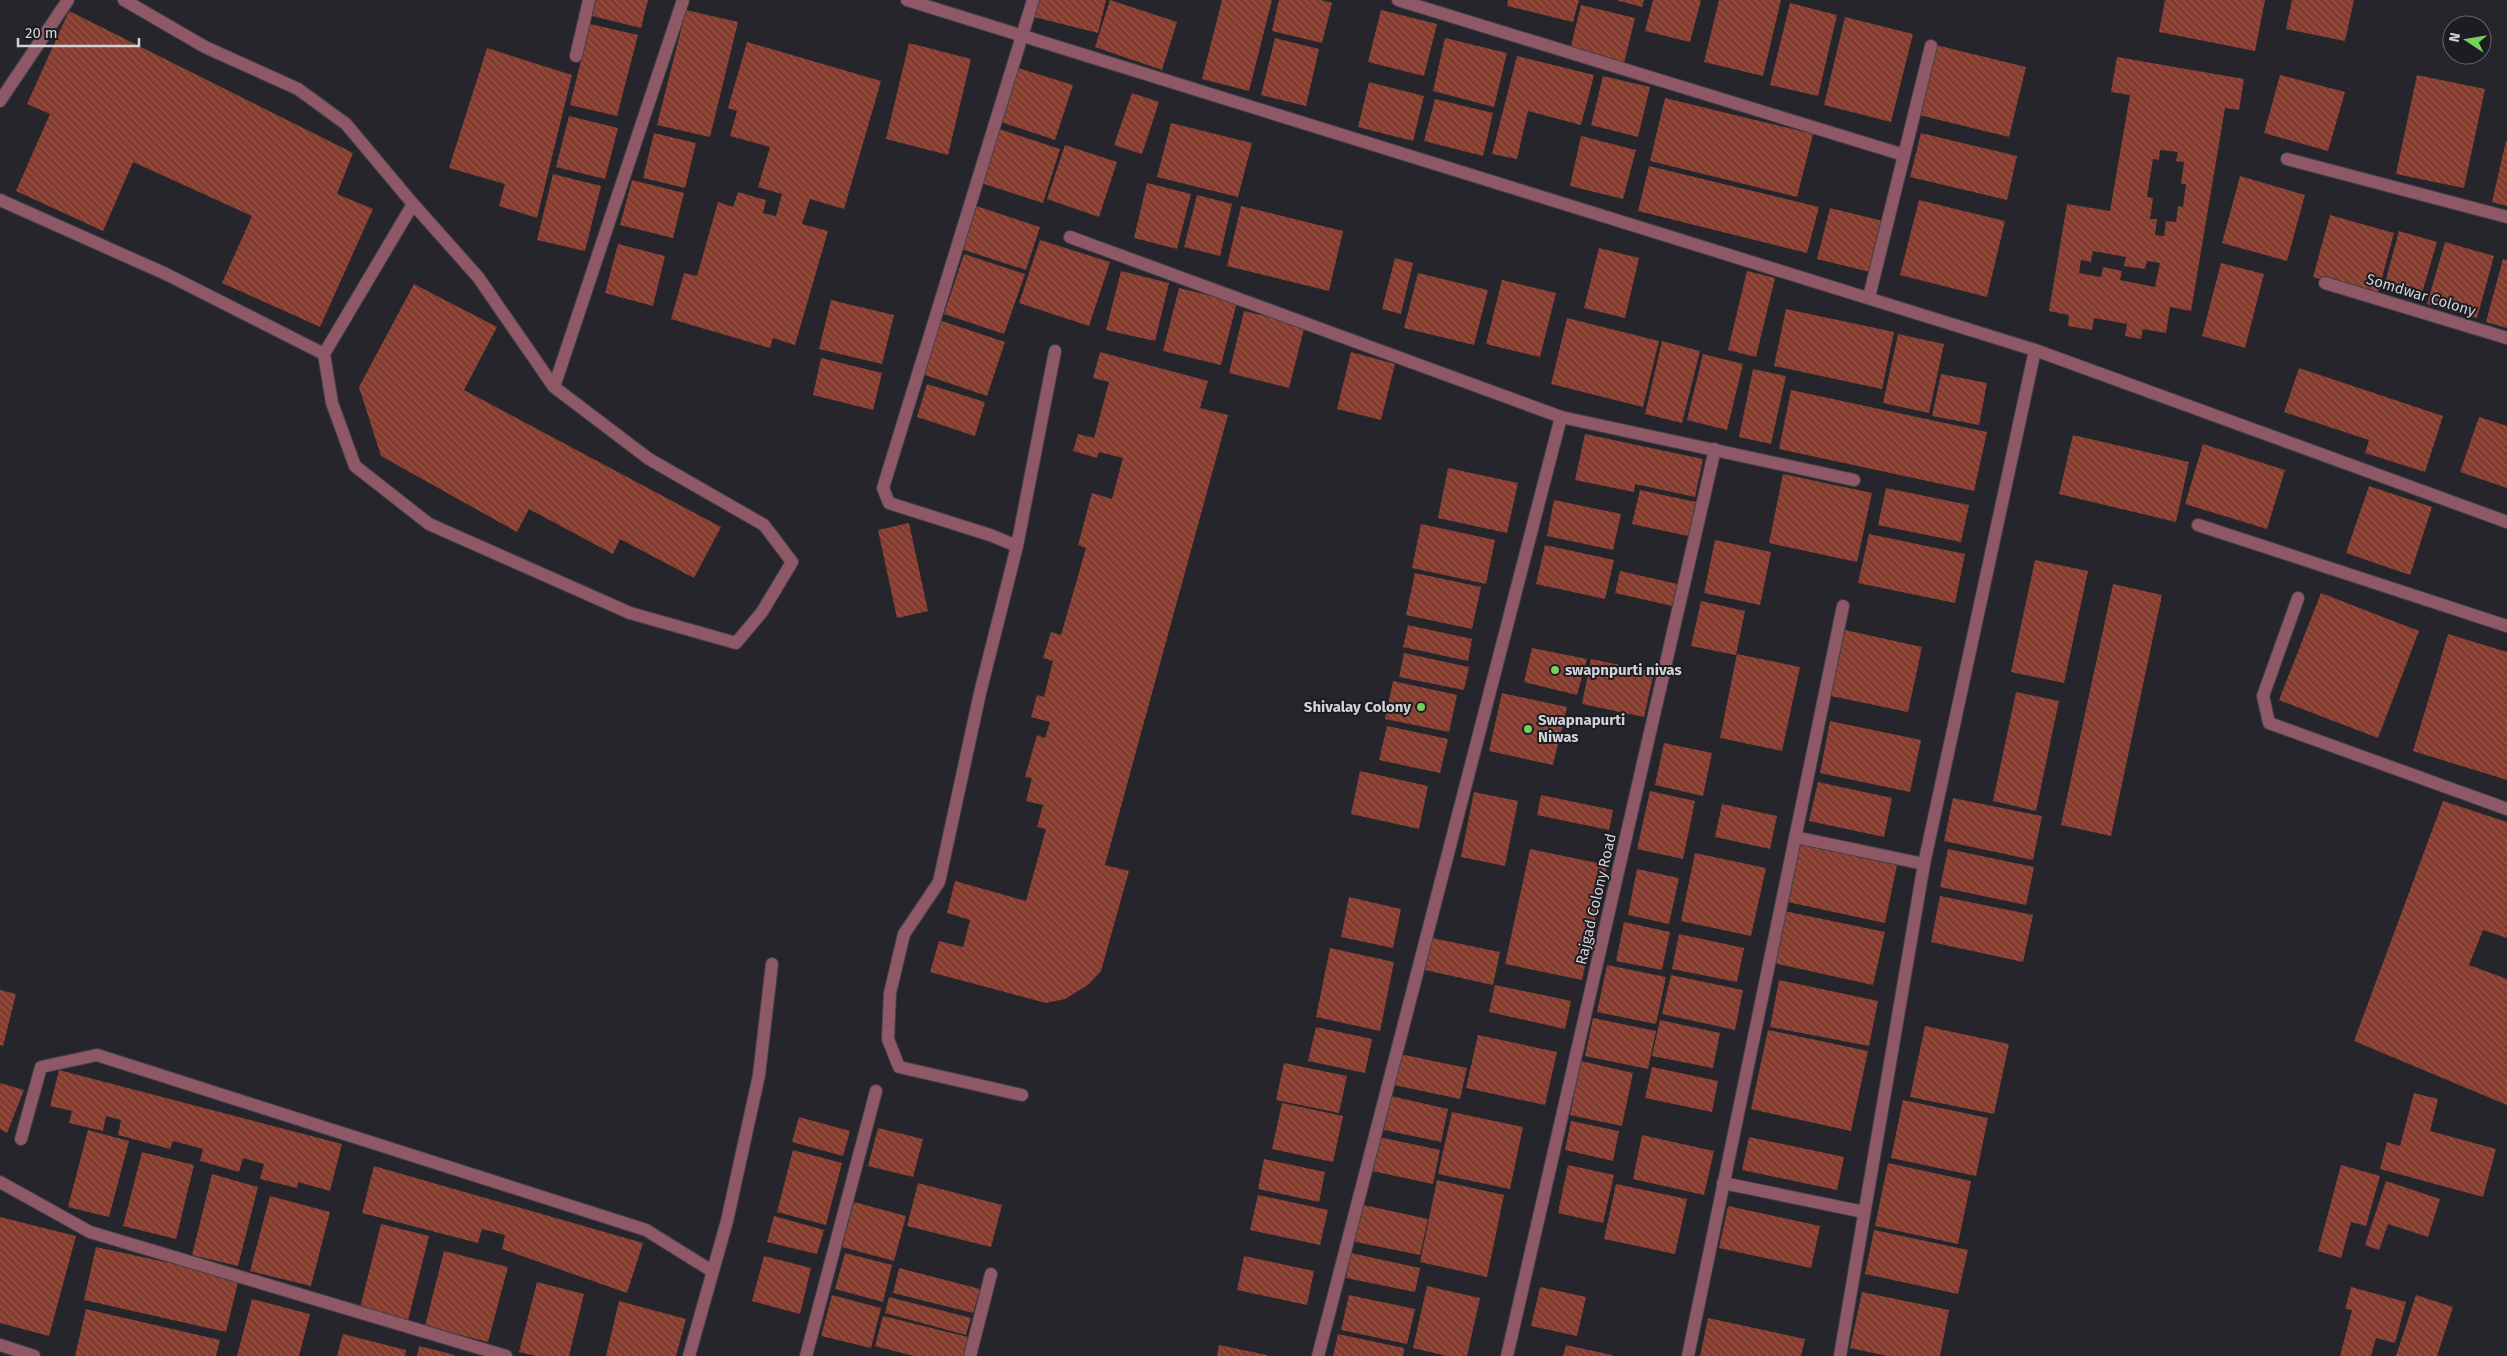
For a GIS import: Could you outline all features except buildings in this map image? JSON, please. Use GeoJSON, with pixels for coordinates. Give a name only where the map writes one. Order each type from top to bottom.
{"type":"FeatureCollection","features":[{"type":"Feature","properties":{"kind":"street"},"geometry":{"type":"LineString","coordinates":[[0,101],[68,0]]}},
{"type":"Feature","properties":{"kind":"street"},"geometry":{"type":"LineString","coordinates":[[124,0],[205,46],[298,89],[346,124],[413,204],[478,277],[554,387],[649,460],[764,525],[792,562],[762,612],[736,643],[630,614],[429,524],[356,466],[332,403],[324,354],[413,204]]}},
{"type":"Feature","properties":{"kind":"street"},"geometry":{"type":"LineString","coordinates":[[576,56],[589,0]]}},
{"type":"Feature","properties":{"kind":"street"},"geometry":{"type":"LineString","coordinates":[[554,387],[683,0]]}},
{"type":"Feature","properties":{"kind":"street"},"geometry":{"type":"LineString","coordinates":[[907,0],[2035,350],[2507,522]]}},
{"type":"Feature","properties":{"kind":"street"},"geometry":{"type":"LineString","coordinates":[[1017,546],[990,535],[889,503],[883,488],[1033,0]]}},
{"type":"Feature","properties":{"kind":"street"},"geometry":{"type":"LineString","coordinates":[[1398,0],[1904,155]]}},
{"type":"Feature","properties":{"kind":"street"},"geometry":{"type":"LineString","coordinates":[[1869,297],[1931,46]]}},
{"type":"Feature","properties":{"kind":"street"},"geometry":{"type":"LineString","coordinates":[[2287,159],[2507,217]]}},
{"type":"Feature","properties":{"kind":"street"},"geometry":{"type":"LineString","coordinates":[[0,200],[166,274],[324,354]]}},
{"type":"Feature","properties":{"kind":"street"},"geometry":{"type":"LineString","coordinates":[[1070,238],[1561,417],[1854,480]]}},
{"type":"Feature","properties":{"kind":"street","name":"Somdwar Colony"},"geometry":{"type":"LineString","coordinates":[[2325,283],[2507,338]]}},
{"type":"Feature","properties":{"kind":"street"},"geometry":{"type":"LineString","coordinates":[[1840,1356],[1924,864],[2035,350]]}},
{"type":"Feature","properties":{"kind":"street"},"geometry":{"type":"LineString","coordinates":[[1022,1095],[899,1067],[888,1039],[890,993],[904,934],[939,882],[980,693],[1017,546],[1055,351]]}},
{"type":"Feature","properties":{"kind":"street"},"geometry":{"type":"LineString","coordinates":[[1318,1356],[1561,417]]}},
{"type":"Feature","properties":{"kind":"street","name":"Rajgad Colony Road"},"geometry":{"type":"LineString","coordinates":[[1507,1356],[1715,449]]}},
{"type":"Feature","properties":{"kind":"street"},"geometry":{"type":"LineString","coordinates":[[2198,524],[2507,626]]}},
{"type":"Feature","properties":{"kind":"street"},"geometry":{"type":"LineString","coordinates":[[2298,598],[2263,696],[2269,723],[2507,809]]}},
{"type":"Feature","properties":{"kind":"street"},"geometry":{"type":"LineString","coordinates":[[1688,1356],[1843,606]]}},
{"type":"Feature","properties":{"kind":"street"},"geometry":{"type":"LineString","coordinates":[[1795,837],[1924,864]]}},
{"type":"Feature","properties":{"kind":"street"},"geometry":{"type":"LineString","coordinates":[[689,1356],[726,1221],[759,1075],[772,964]]}},
{"type":"Feature","properties":{"kind":"street"},"geometry":{"type":"LineString","coordinates":[[21,1139],[42,1067],[97,1055],[646,1230],[712,1271]]}},
{"type":"Feature","properties":{"kind":"street"},"geometry":{"type":"LineString","coordinates":[[806,1356],[876,1091]]}},
{"type":"Feature","properties":{"kind":"street"},"geometry":{"type":"LineString","coordinates":[[0,1182],[90,1232],[506,1356]]}},
{"type":"Feature","properties":{"kind":"street"},"geometry":{"type":"LineString","coordinates":[[1723,1183],[1864,1212]]}},
{"type":"Feature","properties":{"kind":"street"},"geometry":{"type":"LineString","coordinates":[[970,1356],[991,1274]]}},
{"type":"Feature","properties":{"kind":"street"},"geometry":{"type":"LineString","coordinates":[[0,1345],[34,1356]]}},
{"type":"Feature","properties":{"kind":"place","name":"swapnpurti nivas"},"geometry":{"type":"Point","coordinates":[1555,670]}},
{"type":"Feature","properties":{"kind":"place","name":"Shivalay Colony"},"geometry":{"type":"Point","coordinates":[1421,707]}},
{"type":"Feature","properties":{"kind":"place","name":"Swapnapurti Niwas"},"geometry":{"type":"Point","coordinates":[1528,729]}}]}
